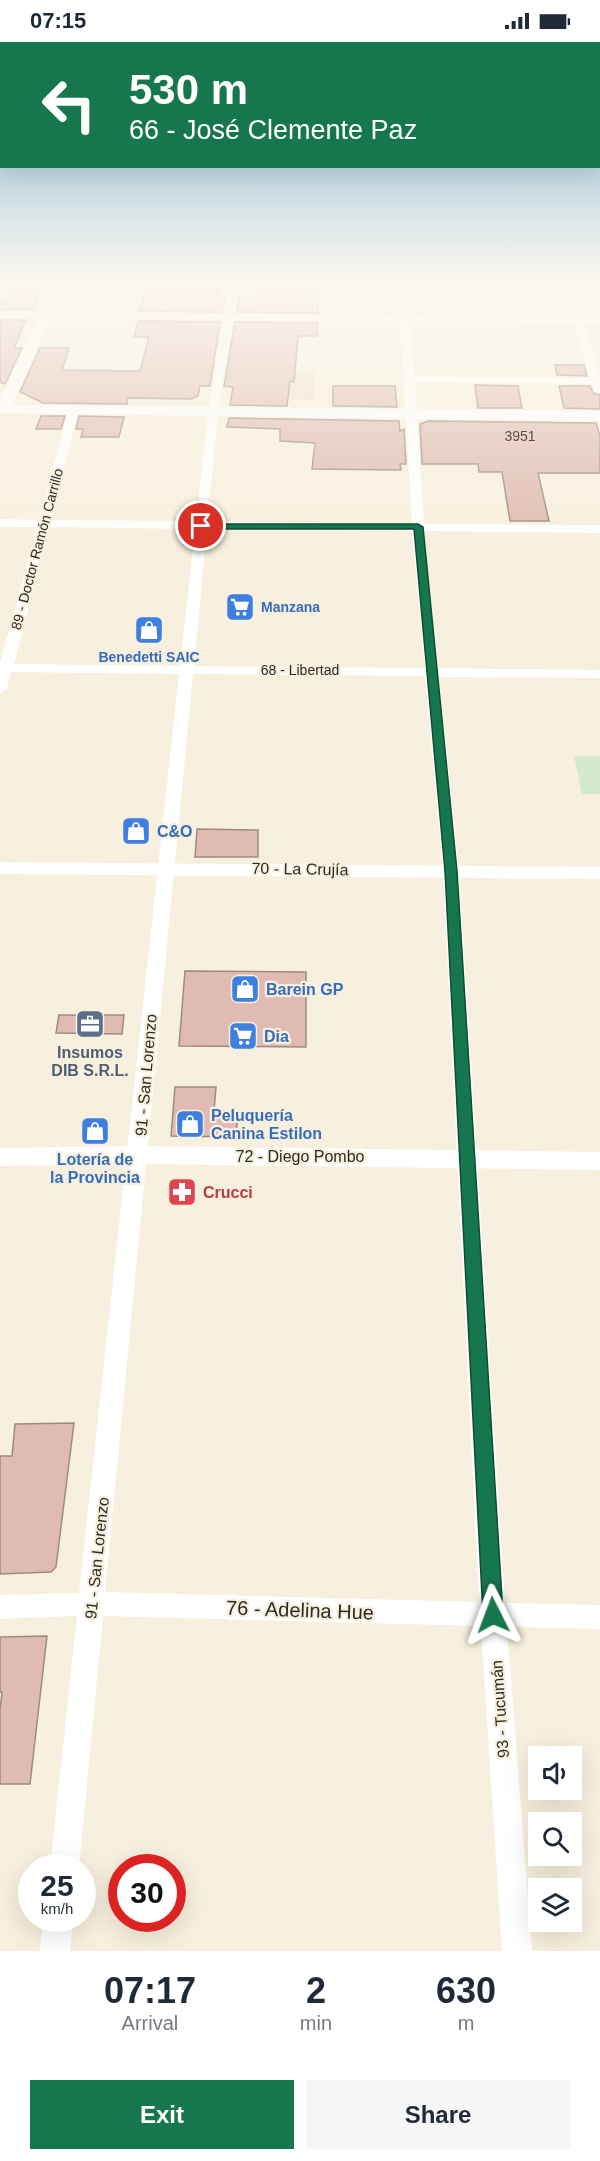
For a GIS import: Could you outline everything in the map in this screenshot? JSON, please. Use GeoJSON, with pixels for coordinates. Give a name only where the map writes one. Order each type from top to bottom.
{"type":"FeatureCollection","features":[{"type":"Feature","properties":{"kind":"main road"},"geometry":{"type":"LineString","coordinates":[[2,406],[74,409],[214,408]]}},
{"type":"Feature","properties":{"kind":"main road"},"geometry":{"type":"LineString","coordinates":[[2,406],[600,410]]}},
{"type":"Feature","properties":{"kind":"main road"},"geometry":{"type":"LineString","coordinates":[[411,410],[600,416]]}},
{"type":"Feature","properties":{"kind":"street"},"geometry":{"type":"LineString","coordinates":[[2,406],[18,372]]}},
{"type":"Feature","properties":{"kind":"street","name":"91 - San Lorenzo"},"geometry":{"type":"LineString","coordinates":[[66,1854],[93,1604],[165,868],[214,408],[220,372]]}},
{"type":"Feature","properties":{"kind":"street","name":"93 - Tucumán"},"geometry":{"type":"LineString","coordinates":[[409,372],[418,527],[451,871],[493,1615],[517,1951]]}},
{"type":"Feature","properties":{"kind":"street"},"geometry":{"type":"LineString","coordinates":[[594,372],[600,392]]}},
{"type":"Feature","properties":{"kind":"street"},"geometry":{"type":"LineString","coordinates":[[410,379],[597,381]]}},
{"type":"Feature","properties":{"kind":"street","name":"89 - Doctor Ramón Carrillo"},"geometry":{"type":"LineString","coordinates":[[0,689],[3,668],[45,524],[74,409]]}},
{"type":"Feature","properties":{"kind":"street"},"geometry":{"type":"LineString","coordinates":[[0,523],[600,529]]}},
{"type":"Feature","properties":{"kind":"street","name":"68 - Libertad"},"geometry":{"type":"LineString","coordinates":[[3,668],[600,674]]}},
{"type":"Feature","properties":{"kind":"street","name":"70 - La Crujía"},"geometry":{"type":"LineString","coordinates":[[0,867],[600,873]]}},
{"type":"Feature","properties":{"kind":"street","name":"72 - Diego Pombo"},"geometry":{"type":"LineString","coordinates":[[0,1157],[138,1155],[600,1161]]}},
{"type":"Feature","properties":{"kind":"street","name":"76 - Adelina Hue"},"geometry":{"type":"LineString","coordinates":[[0,1607],[93,1604],[600,1617]]}},
{"type":"Feature","properties":{"kind":"street"},"geometry":{"type":"LineString","coordinates":[[55,1951],[57,1932]]}},
{"type":"Feature","properties":{"kind":"shaded area"},"geometry":{"type":"Polygon","coordinates":[[[276,372],[315,372],[314,400],[231,399],[233,387],[276,372]]]}},
{"type":"Feature","properties":{"kind":"green space"},"geometry":{"type":"Polygon","coordinates":[[[574,756],[600,756],[600,794],[582,794],[574,756]]]}},
{"type":"Feature","properties":{"kind":"building"},"geometry":{"type":"Polygon","coordinates":[[[0,372],[11,372],[5,384],[0,382],[0,372]]]}},
{"type":"Feature","properties":{"kind":"building"},"geometry":{"type":"Polygon","coordinates":[[[29,372],[212,372],[210,386],[200,386],[198,396],[191,399],[128,398],[127,404],[43,403],[20,392],[29,372]]]}},
{"type":"Feature","properties":{"kind":"building"},"geometry":{"type":"Polygon","coordinates":[[[226,372],[295,372],[294,382],[290,381],[287,406],[230,405],[233,387],[224,386],[226,372]]]}},
{"type":"Feature","properties":{"kind":"building"},"geometry":{"type":"Polygon","coordinates":[[[556,372],[586,372],[587,376],[557,375],[556,372]]]}},
{"type":"Feature","properties":{"kind":"building"},"geometry":{"type":"Polygon","coordinates":[[[475,385],[518,386],[522,408],[478,408],[475,385]]]}},
{"type":"Feature","properties":{"kind":"building"},"geometry":{"type":"Polygon","coordinates":[[[333,386],[395,386],[397,407],[333,406],[333,386]]]}},
{"type":"Feature","properties":{"kind":"building"},"geometry":{"type":"Polygon","coordinates":[[[559,386],[590,386],[593,393],[600,395],[600,409],[564,408],[559,386]]]}},
{"type":"Feature","properties":{"kind":"building"},"geometry":{"type":"Polygon","coordinates":[[[41,416],[65,416],[61,429],[36,429],[41,416]]]}},
{"type":"Feature","properties":{"kind":"building"},"geometry":{"type":"Polygon","coordinates":[[[79,416],[124,417],[119,437],[81,437],[83,429],[76,429],[79,416]]]}},
{"type":"Feature","properties":{"kind":"building"},"geometry":{"type":"Polygon","coordinates":[[[229,418],[399,421],[400,431],[404,429],[406,464],[400,464],[401,470],[312,469],[315,443],[280,441],[280,429],[227,427],[229,418]]]}},
{"type":"Feature","properties":{"kind":"building"},"geometry":{"type":"Polygon","coordinates":[[[428,421],[596,423],[600,436],[600,473],[538,473],[549,521],[510,521],[502,472],[479,472],[478,464],[422,464],[420,424],[428,421]]]}},
{"type":"Feature","properties":{"kind":"building"},"geometry":{"type":"Polygon","coordinates":[[[197,829],[258,830],[258,857],[195,857],[197,829]]]}},
{"type":"Feature","properties":{"kind":"building"},"geometry":{"type":"Polygon","coordinates":[[[185,971],[306,972],[306,1047],[179,1046],[185,971]]]}},
{"type":"Feature","properties":{"kind":"building","name":"Insumos DIB S.R.L."},"geometry":{"type":"Polygon","coordinates":[[[59,1015],[124,1015],[122,1034],[56,1033],[59,1015]]]}},
{"type":"Feature","properties":{"kind":"building"},"geometry":{"type":"Polygon","coordinates":[[[175,1087],[216,1087],[214,1111],[238,1112],[236,1137],[171,1136],[175,1087]]]}},
{"type":"Feature","properties":{"kind":"building"},"geometry":{"type":"Polygon","coordinates":[[[74,1423],[56,1567],[51,1572],[0,1574],[0,1456],[12,1456],[15,1424],[74,1423]]]}},
{"type":"Feature","properties":{"kind":"building"},"geometry":{"type":"Polygon","coordinates":[[[47,1636],[30,1784],[0,1784],[2,1692],[0,1692],[0,1637],[47,1636]]]}},
{"type":"Feature","properties":{"kind":"place","name":"Manzana"},"geometry":{"type":"Point","coordinates":[240,607]}},
{"type":"Feature","properties":{"kind":"place","name":"Benedetti SAIC"},"geometry":{"type":"Point","coordinates":[149,630]}},
{"type":"Feature","properties":{"kind":"place","name":"C&O"},"geometry":{"type":"Point","coordinates":[136,831]}},
{"type":"Feature","properties":{"kind":"place","name":"Barein GP"},"geometry":{"type":"Point","coordinates":[245,989]}},
{"type":"Feature","properties":{"kind":"place","name":"Insumos DIB S.R.L."},"geometry":{"type":"Point","coordinates":[90,1024]}},
{"type":"Feature","properties":{"kind":"place","name":"Dia"},"geometry":{"type":"Point","coordinates":[243,1036]}},
{"type":"Feature","properties":{"kind":"place","name":"Peluquería Canina Estilon"},"geometry":{"type":"Point","coordinates":[190,1124]}},
{"type":"Feature","properties":{"kind":"place","name":"Lotería de la Provincia"},"geometry":{"type":"Point","coordinates":[95,1131]}},
{"type":"Feature","properties":{"kind":"place","name":"Crucci"},"geometry":{"type":"Point","coordinates":[182,1192]}},
{"type":"Feature","properties":{"kind":"route"},"geometry":{"type":"LineString","coordinates":[[201,526],[418,527],[451,871],[493,1615]]}}]}
